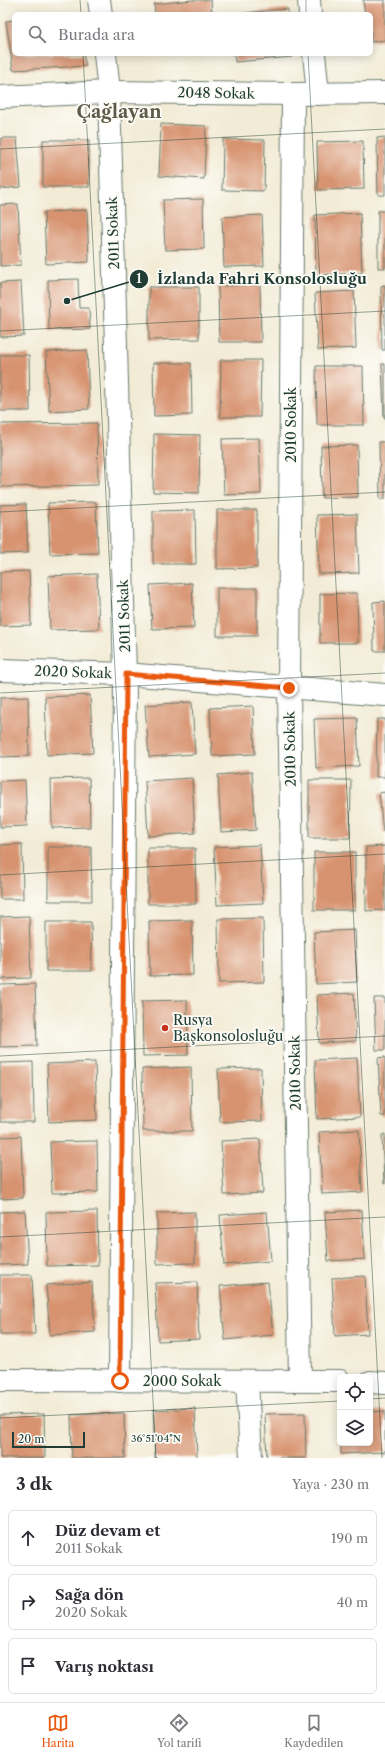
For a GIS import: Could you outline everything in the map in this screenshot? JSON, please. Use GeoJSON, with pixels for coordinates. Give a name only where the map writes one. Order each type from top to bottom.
{"type":"FeatureCollection","features":[{"type":"Feature","properties":{"kind":"street"},"geometry":{"type":"LineString","coordinates":[[99,0],[101,12]]}},
{"type":"Feature","properties":{"kind":"street"},"geometry":{"type":"LineString","coordinates":[[309,0],[310,12]]}},
{"type":"Feature","properties":{"kind":"street","name":"2011 Sokak"},"geometry":{"type":"LineString","coordinates":[[105,56],[109,92],[126,674],[120,1381]]}},
{"type":"Feature","properties":{"kind":"street"},"geometry":{"type":"LineString","coordinates":[[314,56],[318,94]]}},
{"type":"Feature","properties":{"kind":"street","name":"2048 Sokak"},"geometry":{"type":"LineString","coordinates":[[0,96],[109,92],[293,94],[385,93]]}},
{"type":"Feature","properties":{"kind":"street","name":"2010 Sokak"},"geometry":{"type":"LineString","coordinates":[[293,94],[289,688],[300,1380]]}},
{"type":"Feature","properties":{"kind":"street","name":"2020 Sokak"},"geometry":{"type":"LineString","coordinates":[[0,670],[126,674],[385,695]]}},
{"type":"Feature","properties":{"kind":"street","name":"2000 Sokak"},"geometry":{"type":"LineString","coordinates":[[0,1380],[337,1381]]}},
{"type":"Feature","properties":{"kind":"street"},"geometry":{"type":"LineString","coordinates":[[247,1380],[251,1458]]}},
{"type":"Feature","properties":{"kind":"street"},"geometry":{"type":"LineString","coordinates":[[373,1382],[385,1383]]}},
{"type":"Feature","properties":{"kind":"building"},"geometry":{"type":"Polygon","coordinates":[[[192,0],[211,0],[212,12],[155,12],[154,4],[192,0]]]}},
{"type":"Feature","properties":{"kind":"building"},"geometry":{"type":"Polygon","coordinates":[[[363,0],[385,0],[385,40],[373,42],[373,12],[365,12],[363,0]]]}},
{"type":"Feature","properties":{"kind":"building"},"geometry":{"type":"Polygon","coordinates":[[[288,9],[288,12],[254,12],[288,9]]]}},
{"type":"Feature","properties":{"kind":"building"},"geometry":{"type":"Polygon","coordinates":[[[12,20],[12,56],[84,56],[86,66],[13,70],[6,21],[12,20]]]}},
{"type":"Feature","properties":{"kind":"building"},"geometry":{"type":"Polygon","coordinates":[[[234,56],[292,56],[292,57],[235,62],[234,56]]]}},
{"type":"Feature","properties":{"kind":"building"},"geometry":{"type":"Polygon","coordinates":[[[161,124],[206,126],[204,179],[159,176],[161,124]]]}},
{"type":"Feature","properties":{"kind":"building"},"geometry":{"type":"Polygon","coordinates":[[[385,137],[385,195],[378,195],[377,138],[385,137]]]}},
{"type":"Feature","properties":{"kind":"building"},"geometry":{"type":"Polygon","coordinates":[[[2,138],[17,138],[21,187],[0,189],[0,141],[2,138]]]}},
{"type":"Feature","properties":{"kind":"building"},"geometry":{"type":"Polygon","coordinates":[[[223,139],[265,140],[264,191],[222,190],[223,139]]]}},
{"type":"Feature","properties":{"kind":"building"},"geometry":{"type":"Polygon","coordinates":[[[43,140],[89,140],[89,187],[43,187],[43,140]]]}},
{"type":"Feature","properties":{"kind":"building"},"geometry":{"type":"Polygon","coordinates":[[[363,141],[364,189],[318,190],[317,142],[363,141]]]}},
{"type":"Feature","properties":{"kind":"building"},"geometry":{"type":"Polygon","coordinates":[[[203,199],[204,249],[165,250],[163,200],[203,199]]]}},
{"type":"Feature","properties":{"kind":"building"},"geometry":{"type":"Polygon","coordinates":[[[18,204],[21,265],[0,266],[0,205],[18,204]]]}},
{"type":"Feature","properties":{"kind":"building"},"geometry":{"type":"Polygon","coordinates":[[[87,210],[89,262],[46,264],[44,212],[87,210]]]}},
{"type":"Feature","properties":{"kind":"building"},"geometry":{"type":"Polygon","coordinates":[[[378,211],[385,211],[385,268],[378,268],[378,211]]]}},
{"type":"Feature","properties":{"kind":"building"},"geometry":{"type":"Polygon","coordinates":[[[360,213],[362,273],[316,275],[315,215],[360,213]]]}},
{"type":"Feature","properties":{"kind":"building"},"geometry":{"type":"Polygon","coordinates":[[[262,215],[264,266],[224,267],[222,217],[262,215]]]}},
{"type":"Feature","properties":{"kind":"building"},"geometry":{"type":"Polygon","coordinates":[[[78,279],[79,308],[89,308],[90,329],[49,330],[48,280],[78,279]]]}},
{"type":"Feature","properties":{"kind":"building"},"geometry":{"type":"Polygon","coordinates":[[[21,282],[24,336],[0,337],[0,283],[21,282]]]}},
{"type":"Feature","properties":{"kind":"building"},"geometry":{"type":"Polygon","coordinates":[[[260,285],[261,342],[219,342],[218,286],[260,285]]]}},
{"type":"Feature","properties":{"kind":"building"},"geometry":{"type":"Polygon","coordinates":[[[385,285],[385,350],[382,350],[381,286],[385,285]]]}},
{"type":"Feature","properties":{"kind":"building"},"geometry":{"type":"Polygon","coordinates":[[[149,287],[199,287],[199,339],[149,340],[149,287]]]}},
{"type":"Feature","properties":{"kind":"building"},"geometry":{"type":"Polygon","coordinates":[[[354,291],[356,348],[318,350],[315,293],[354,291]]]}},
{"type":"Feature","properties":{"kind":"building"},"geometry":{"type":"Polygon","coordinates":[[[87,350],[89,409],[49,411],[46,352],[87,350]]]}},
{"type":"Feature","properties":{"kind":"building"},"geometry":{"type":"Polygon","coordinates":[[[0,355],[29,355],[30,411],[0,411],[0,355]]]}},
{"type":"Feature","properties":{"kind":"building"},"geometry":{"type":"Polygon","coordinates":[[[221,360],[261,360],[260,417],[220,417],[221,360]]]}},
{"type":"Feature","properties":{"kind":"building"},"geometry":{"type":"Polygon","coordinates":[[[153,363],[191,363],[192,415],[154,416],[153,363]]]}},
{"type":"Feature","properties":{"kind":"building"},"geometry":{"type":"Polygon","coordinates":[[[382,364],[385,364],[385,418],[384,418],[382,364]]]}},
{"type":"Feature","properties":{"kind":"building"},"geometry":{"type":"Polygon","coordinates":[[[316,366],[363,366],[364,425],[317,425],[316,366]]]}},
{"type":"Feature","properties":{"kind":"building"},"geometry":{"type":"Polygon","coordinates":[[[97,423],[98,485],[0,487],[0,424],[97,423]]]}},
{"type":"Feature","properties":{"kind":"building"},"geometry":{"type":"Polygon","coordinates":[[[154,434],[200,435],[199,493],[153,492],[154,434]]]}},
{"type":"Feature","properties":{"kind":"building"},"geometry":{"type":"Polygon","coordinates":[[[259,438],[261,494],[224,495],[222,439],[259,438]]]}},
{"type":"Feature","properties":{"kind":"building"},"geometry":{"type":"Polygon","coordinates":[[[379,442],[385,442],[385,499],[380,499],[379,442]]]}},
{"type":"Feature","properties":{"kind":"building"},"geometry":{"type":"Polygon","coordinates":[[[357,445],[358,497],[322,498],[321,446],[357,445]]]}},
{"type":"Feature","properties":{"kind":"building"},"geometry":{"type":"Polygon","coordinates":[[[96,502],[98,553],[50,554],[48,503],[96,502]]]}},
{"type":"Feature","properties":{"kind":"building"},"geometry":{"type":"Polygon","coordinates":[[[26,504],[28,553],[0,554],[0,505],[26,504]]]}},
{"type":"Feature","properties":{"kind":"building"},"geometry":{"type":"Polygon","coordinates":[[[195,510],[196,564],[153,564],[153,511],[195,510]]]}},
{"type":"Feature","properties":{"kind":"building"},"geometry":{"type":"Polygon","coordinates":[[[217,510],[257,510],[257,568],[217,569],[217,510]]]}},
{"type":"Feature","properties":{"kind":"building"},"geometry":{"type":"Polygon","coordinates":[[[357,514],[359,573],[319,574],[317,515],[357,514]]]}},
{"type":"Feature","properties":{"kind":"building"},"geometry":{"type":"Polygon","coordinates":[[[29,571],[31,625],[0,626],[0,572],[29,571]]]}},
{"type":"Feature","properties":{"kind":"building"},"geometry":{"type":"Polygon","coordinates":[[[97,574],[99,629],[50,630],[48,576],[97,574]]]}},
{"type":"Feature","properties":{"kind":"building"},"geometry":{"type":"Polygon","coordinates":[[[192,583],[194,628],[152,629],[150,585],[192,583]]]}},
{"type":"Feature","properties":{"kind":"building"},"geometry":{"type":"Polygon","coordinates":[[[217,588],[257,588],[257,636],[217,636],[217,588]]]}},
{"type":"Feature","properties":{"kind":"building"},"geometry":{"type":"Polygon","coordinates":[[[357,593],[358,643],[320,643],[320,594],[357,593]]]}},
{"type":"Feature","properties":{"kind":"building"},"geometry":{"type":"Polygon","coordinates":[[[385,601],[385,651],[374,651],[373,602],[385,601]]]}},
{"type":"Feature","properties":{"kind":"building"},"geometry":{"type":"Polygon","coordinates":[[[90,695],[93,753],[47,755],[45,697],[90,695]]]}},
{"type":"Feature","properties":{"kind":"building"},"geometry":{"type":"Polygon","coordinates":[[[28,697],[29,756],[0,757],[0,698],[28,697]]]}},
{"type":"Feature","properties":{"kind":"building"},"geometry":{"type":"Polygon","coordinates":[[[192,702],[195,754],[149,757],[145,705],[192,702]]]}},
{"type":"Feature","properties":{"kind":"building"},"geometry":{"type":"Polygon","coordinates":[[[253,706],[255,754],[212,756],[210,708],[253,706]]]}},
{"type":"Feature","properties":{"kind":"building"},"geometry":{"type":"Polygon","coordinates":[[[357,718],[359,766],[316,768],[314,719],[357,718]]]}},
{"type":"Feature","properties":{"kind":"building"},"geometry":{"type":"Polygon","coordinates":[[[377,719],[385,719],[385,777],[376,777],[377,719]]]}},
{"type":"Feature","properties":{"kind":"building"},"geometry":{"type":"Polygon","coordinates":[[[252,772],[256,830],[221,832],[218,775],[252,772]]]}},
{"type":"Feature","properties":{"kind":"building"},"geometry":{"type":"Polygon","coordinates":[[[89,778],[90,827],[52,828],[51,779],[89,778]]]}},
{"type":"Feature","properties":{"kind":"building"},"geometry":{"type":"Polygon","coordinates":[[[192,778],[195,833],[148,836],[145,781],[192,778]]]}},
{"type":"Feature","properties":{"kind":"building"},"geometry":{"type":"Polygon","coordinates":[[[25,780],[27,826],[0,827],[0,781],[25,780]]]}},
{"type":"Feature","properties":{"kind":"building"},"geometry":{"type":"Polygon","coordinates":[[[309,780],[351,780],[350,838],[309,838],[309,780]]]}},
{"type":"Feature","properties":{"kind":"building"},"geometry":{"type":"Polygon","coordinates":[[[385,792],[385,832],[383,832],[379,793],[385,792]]]}},
{"type":"Feature","properties":{"kind":"building"},"geometry":{"type":"Polygon","coordinates":[[[22,844],[23,899],[0,899],[0,845],[22,844]]]}},
{"type":"Feature","properties":{"kind":"building"},"geometry":{"type":"Polygon","coordinates":[[[260,845],[263,903],[217,905],[214,847],[260,845]]]}},
{"type":"Feature","properties":{"kind":"building"},"geometry":{"type":"Polygon","coordinates":[[[385,846],[385,910],[366,911],[366,847],[385,846]]]}},
{"type":"Feature","properties":{"kind":"building"},"geometry":{"type":"Polygon","coordinates":[[[48,847],[91,847],[92,901],[48,901],[48,847]]]}},
{"type":"Feature","properties":{"kind":"building"},"geometry":{"type":"Polygon","coordinates":[[[148,848],[195,848],[196,904],[148,904],[148,848]]]}},
{"type":"Feature","properties":{"kind":"building"},"geometry":{"type":"Polygon","coordinates":[[[314,852],[355,852],[355,910],[314,910],[314,852]]]}},
{"type":"Feature","properties":{"kind":"building"},"geometry":{"type":"Polygon","coordinates":[[[29,916],[31,978],[0,979],[0,917],[29,916]]]}},
{"type":"Feature","properties":{"kind":"building"},"geometry":{"type":"Polygon","coordinates":[[[263,918],[264,982],[219,983],[218,919],[263,918]]]}},
{"type":"Feature","properties":{"kind":"building"},"geometry":{"type":"Polygon","coordinates":[[[192,920],[193,975],[150,976],[149,921],[192,920]]]}},
{"type":"Feature","properties":{"kind":"building"},"geometry":{"type":"Polygon","coordinates":[[[46,922],[91,922],[92,971],[46,971],[46,922]]]}},
{"type":"Feature","properties":{"kind":"building"},"geometry":{"type":"Polygon","coordinates":[[[355,930],[357,982],[316,984],[314,932],[355,930]]]}},
{"type":"Feature","properties":{"kind":"building"},"geometry":{"type":"Polygon","coordinates":[[[35,984],[37,1046],[0,1047],[0,985],[35,984]]]}},
{"type":"Feature","properties":{"kind":"building"},"geometry":{"type":"Polygon","coordinates":[[[354,993],[356,1041],[319,1043],[317,995],[354,993]]]}},
{"type":"Feature","properties":{"kind":"building"},"geometry":{"type":"Polygon","coordinates":[[[374,998],[385,998],[385,1050],[376,1050],[374,998]]]}},
{"type":"Feature","properties":{"kind":"building","name":"Rusya Başkonsolosluğu"},"geometry":{"type":"Polygon","coordinates":[[[187,1000],[188,1055],[143,1056],[142,1001],[187,1000]]]}},
{"type":"Feature","properties":{"kind":"building"},"geometry":{"type":"Polygon","coordinates":[[[385,1057],[385,1116],[381,1116],[378,1058],[385,1057]]]}},
{"type":"Feature","properties":{"kind":"building"},"geometry":{"type":"Polygon","coordinates":[[[357,1058],[360,1117],[317,1119],[315,1060],[357,1058]]]}},
{"type":"Feature","properties":{"kind":"building"},"geometry":{"type":"Polygon","coordinates":[[[33,1062],[34,1122],[0,1122],[0,1063],[33,1062]]]}},
{"type":"Feature","properties":{"kind":"building"},"geometry":{"type":"Polygon","coordinates":[[[95,1062],[97,1120],[49,1122],[47,1064],[95,1062]]]}},
{"type":"Feature","properties":{"kind":"building"},"geometry":{"type":"Polygon","coordinates":[[[191,1067],[192,1131],[143,1131],[142,1069],[191,1067]]]}},
{"type":"Feature","properties":{"kind":"building"},"geometry":{"type":"Polygon","coordinates":[[[261,1068],[262,1121],[220,1122],[218,1069],[261,1068]]]}},
{"type":"Feature","properties":{"kind":"building"},"geometry":{"type":"Polygon","coordinates":[[[359,1130],[362,1192],[322,1194],[319,1132],[359,1130]]]}},
{"type":"Feature","properties":{"kind":"building"},"geometry":{"type":"Polygon","coordinates":[[[385,1134],[385,1184],[384,1184],[382,1135],[385,1134]]]}},
{"type":"Feature","properties":{"kind":"building"},"geometry":{"type":"Polygon","coordinates":[[[21,1136],[23,1198],[0,1199],[0,1137],[21,1136]]]}},
{"type":"Feature","properties":{"kind":"building"},"geometry":{"type":"Polygon","coordinates":[[[260,1139],[263,1193],[224,1195],[221,1141],[260,1139]]]}},
{"type":"Feature","properties":{"kind":"building"},"geometry":{"type":"Polygon","coordinates":[[[97,1141],[98,1192],[52,1193],[50,1142],[97,1141]]]}},
{"type":"Feature","properties":{"kind":"building"},"geometry":{"type":"Polygon","coordinates":[[[362,1210],[365,1259],[328,1261],[325,1212],[362,1210]]]}},
{"type":"Feature","properties":{"kind":"building"},"geometry":{"type":"Polygon","coordinates":[[[25,1211],[28,1264],[0,1265],[0,1212],[25,1211]]]}},
{"type":"Feature","properties":{"kind":"building"},"geometry":{"type":"Polygon","coordinates":[[[97,1211],[98,1265],[47,1266],[46,1212],[97,1211]]]}},
{"type":"Feature","properties":{"kind":"building"},"geometry":{"type":"Polygon","coordinates":[[[195,1212],[195,1263],[157,1264],[157,1213],[195,1212]]]}},
{"type":"Feature","properties":{"kind":"building"},"geometry":{"type":"Polygon","coordinates":[[[267,1212],[271,1261],[224,1265],[220,1215],[267,1212]]]}},
{"type":"Feature","properties":{"kind":"building"},"geometry":{"type":"Polygon","coordinates":[[[0,1275],[32,1275],[35,1334],[0,1334],[0,1275]]]}},
{"type":"Feature","properties":{"kind":"building"},"geometry":{"type":"Polygon","coordinates":[[[365,1276],[368,1334],[335,1336],[332,1278],[365,1276]]]}},
{"type":"Feature","properties":{"kind":"building"},"geometry":{"type":"Polygon","coordinates":[[[92,1282],[95,1332],[50,1335],[46,1285],[92,1282]]]}},
{"type":"Feature","properties":{"kind":"building"},"geometry":{"type":"Polygon","coordinates":[[[197,1282],[199,1339],[158,1341],[155,1283],[197,1282]]]}},
{"type":"Feature","properties":{"kind":"building"},"geometry":{"type":"Polygon","coordinates":[[[268,1282],[273,1335],[225,1340],[220,1286],[268,1282]]]}},
{"type":"Feature","properties":{"kind":"building"},"geometry":{"type":"Polygon","coordinates":[[[195,1408],[197,1458],[155,1458],[153,1410],[195,1408]]]}},
{"type":"Feature","properties":{"kind":"building"},"geometry":{"type":"Polygon","coordinates":[[[385,1411],[385,1452],[341,1454],[341,1446],[373,1446],[373,1412],[385,1411]]]}},
{"type":"Feature","properties":{"kind":"building"},"geometry":{"type":"Polygon","coordinates":[[[124,1413],[125,1458],[72,1458],[71,1415],[124,1413]]]}},
{"type":"Feature","properties":{"kind":"building"},"geometry":{"type":"Polygon","coordinates":[[[305,1413],[306,1458],[267,1458],[265,1414],[305,1413]]]}},
{"type":"Feature","properties":{"kind":"building"},"geometry":{"type":"Polygon","coordinates":[[[44,1414],[45,1458],[0,1458],[0,1415],[44,1414]]]}},
{"type":"Feature","properties":{"kind":"place","name":"İzlanda Fahri Konsolosluğu"},"geometry":{"type":"Point","coordinates":[67,301]}},
{"type":"Feature","properties":{"kind":"place","name":"Rusya Başkonsolosluğu"},"geometry":{"type":"Point","coordinates":[165,1028]}},
{"type":"Feature","properties":{"kind":"district","name":"Çağlayan"},"geometry":{"type":"Point","coordinates":[119,112]}},
{"type":"Feature","properties":{"kind":"route"},"geometry":{"type":"LineString","coordinates":[[120,1381],[126,674],[289,688]]}}]}
